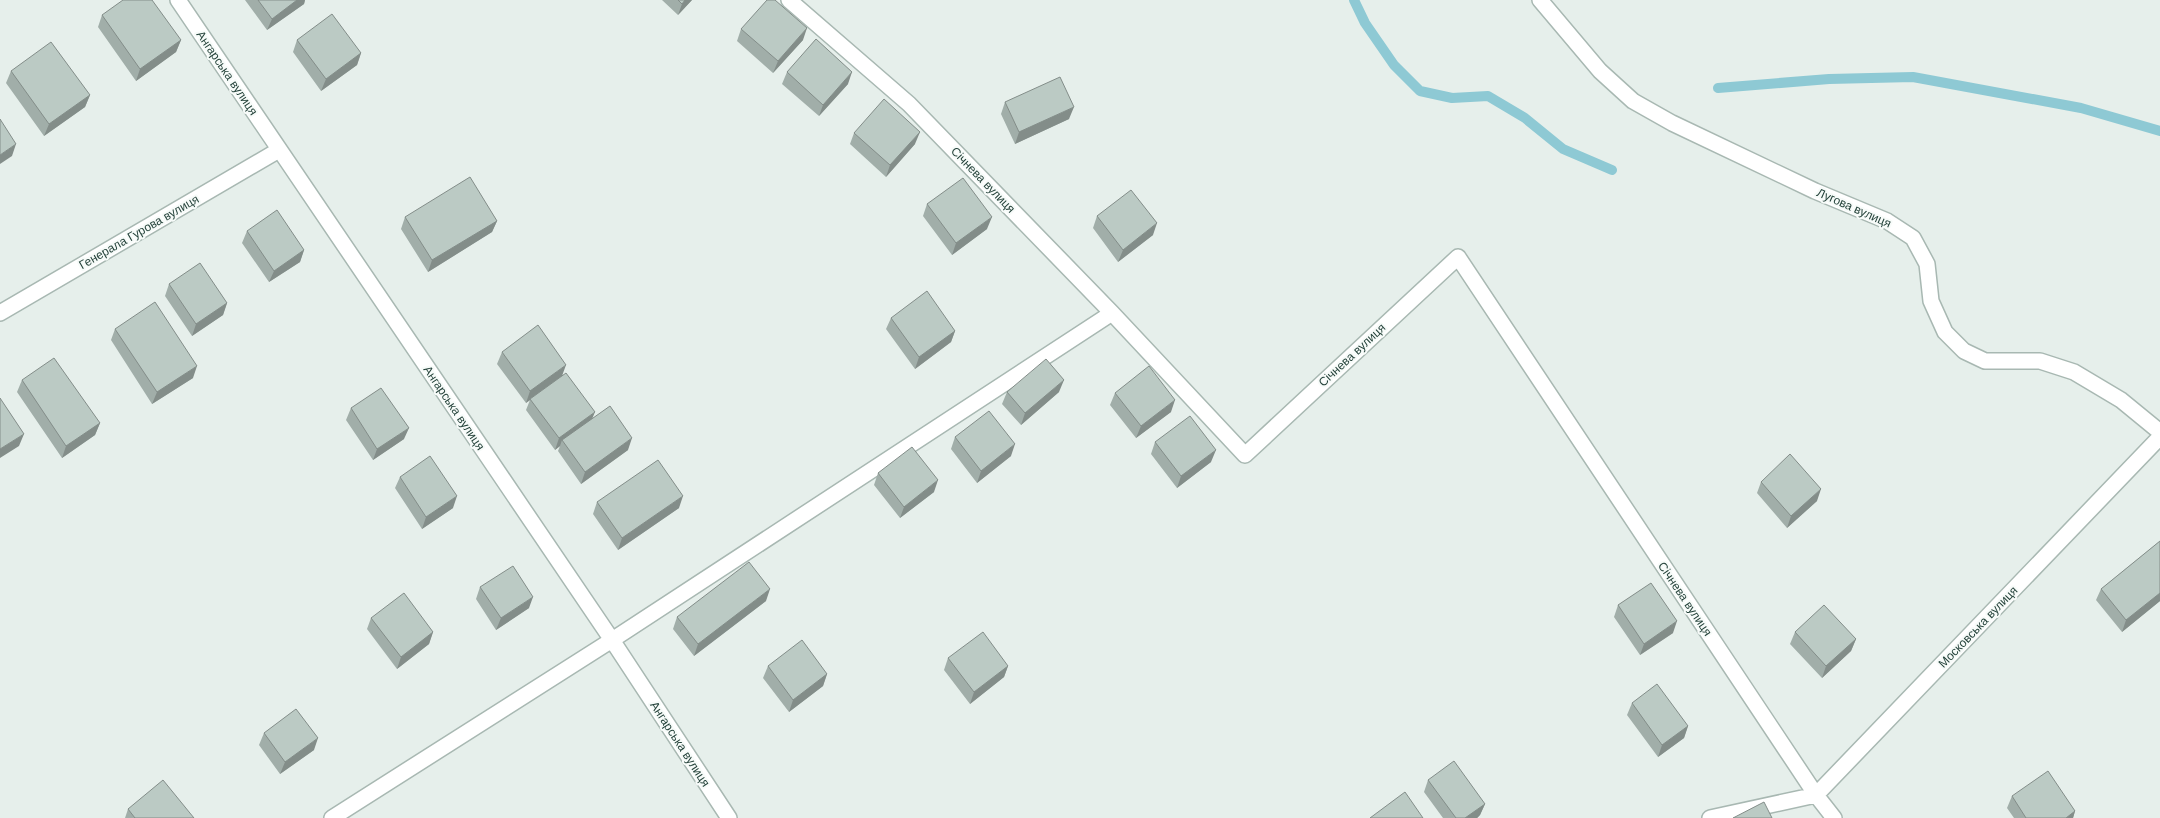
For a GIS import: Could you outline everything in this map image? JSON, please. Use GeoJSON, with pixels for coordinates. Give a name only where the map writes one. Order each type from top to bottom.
{"type":"FeatureCollection","features":[{"type":"Feature","properties":{"kind":"street","name":"Ангарська вулиця"},"geometry":{"type":"LineString","coordinates":[[178,0],[612,640],[729,818]]}},
{"type":"Feature","properties":{"kind":"street","name":"Січнева вулиця"},"geometry":{"type":"LineString","coordinates":[[789,0],[909,104],[1112,313],[1245,454],[1458,257],[1816,795]]}},
{"type":"Feature","properties":{"kind":"street","name":"Лугова вулиця"},"geometry":{"type":"LineString","coordinates":[[1540,0],[1600,71],[1633,101],[1672,123],[1815,191],[1887,220],[1913,238],[1927,264],[1930,301],[1945,332],[1964,350],[1985,361],[2040,361],[2074,372],[2121,400],[2160,432]]}},
{"type":"Feature","properties":{"kind":"street","name":"Генерала Гурова вулиця"},"geometry":{"type":"LineString","coordinates":[[0,313],[279,150]]}},
{"type":"Feature","properties":{"kind":"street"},"geometry":{"type":"LineString","coordinates":[[332,818],[612,640],[1112,313]]}},
{"type":"Feature","properties":{"kind":"street","name":"Московська вулиця"},"geometry":{"type":"LineString","coordinates":[[1816,795],[2160,437]]}},
{"type":"Feature","properties":{"kind":"street"},"geometry":{"type":"LineString","coordinates":[[1710,818],[1816,795],[1834,818]]}},
{"type":"Feature","properties":{"kind":"building"},"geometry":{"type":"Polygon","coordinates":[[[123,0],[152,0],[181,40],[140,69],[102,15],[123,0]]]}},
{"type":"Feature","properties":{"kind":"building"},"geometry":{"type":"Polygon","coordinates":[[[258,0],[297,0],[272,19],[258,0]]]}},
{"type":"Feature","properties":{"kind":"building"},"geometry":{"type":"Polygon","coordinates":[[[767,0],[775,0],[807,28],[778,61],[741,29],[767,0]]]}},
{"type":"Feature","properties":{"kind":"building"},"geometry":{"type":"Polygon","coordinates":[[[332,14],[361,53],[326,79],[297,40],[332,14]]]}},
{"type":"Feature","properties":{"kind":"building"},"geometry":{"type":"Polygon","coordinates":[[[816,39],[852,72],[823,105],[787,72],[816,39]]]}},
{"type":"Feature","properties":{"kind":"building"},"geometry":{"type":"Polygon","coordinates":[[[51,42],[90,95],[49,124],[11,71],[51,42]]]}},
{"type":"Feature","properties":{"kind":"building"},"geometry":{"type":"Polygon","coordinates":[[[1060,77],[1074,107],[1019,132],[1005,102],[1060,77]]]}},
{"type":"Feature","properties":{"kind":"building"},"geometry":{"type":"Polygon","coordinates":[[[884,99],[920,132],[890,165],[854,133],[884,99]]]}},
{"type":"Feature","properties":{"kind":"building"},"geometry":{"type":"Polygon","coordinates":[[[0,119],[16,144],[0,155],[0,119]]]}},
{"type":"Feature","properties":{"kind":"building"},"geometry":{"type":"Polygon","coordinates":[[[470,177],[497,221],[432,260],[405,217],[470,177]]]}},
{"type":"Feature","properties":{"kind":"building"},"geometry":{"type":"Polygon","coordinates":[[[963,178],[992,217],[956,243],[927,204],[963,178]]]}},
{"type":"Feature","properties":{"kind":"building"},"geometry":{"type":"Polygon","coordinates":[[[1131,190],[1157,223],[1123,250],[1097,216],[1131,190]]]}},
{"type":"Feature","properties":{"kind":"building"},"geometry":{"type":"Polygon","coordinates":[[[277,210],[304,250],[274,271],[247,231],[277,210]]]}},
{"type":"Feature","properties":{"kind":"building"},"geometry":{"type":"Polygon","coordinates":[[[200,263],[227,303],[196,324],[169,284],[200,263]]]}},
{"type":"Feature","properties":{"kind":"building"},"geometry":{"type":"Polygon","coordinates":[[[927,291],[955,331],[919,357],[891,318],[927,291]]]}},
{"type":"Feature","properties":{"kind":"building"},"geometry":{"type":"Polygon","coordinates":[[[155,302],[197,366],[157,392],[115,329],[155,302]]]}},
{"type":"Feature","properties":{"kind":"building"},"geometry":{"type":"Polygon","coordinates":[[[538,325],[566,365],[530,391],[502,352],[538,325]]]}},
{"type":"Feature","properties":{"kind":"building"},"geometry":{"type":"Polygon","coordinates":[[[54,358],[100,423],[66,446],[22,380],[54,358]]]}},
{"type":"Feature","properties":{"kind":"building"},"geometry":{"type":"Polygon","coordinates":[[[1046,359],[1064,380],[1025,413],[1007,392],[1046,359]]]}},
{"type":"Feature","properties":{"kind":"building"},"geometry":{"type":"Polygon","coordinates":[[[1149,366],[1175,400],[1141,426],[1115,393],[1149,366]]]}},
{"type":"Feature","properties":{"kind":"building"},"geometry":{"type":"Polygon","coordinates":[[[566,373],[595,412],[559,438],[530,399],[566,373]]]}},
{"type":"Feature","properties":{"kind":"building"},"geometry":{"type":"Polygon","coordinates":[[[381,388],[409,428],[377,449],[351,408],[381,388]]]}},
{"type":"Feature","properties":{"kind":"building"},"geometry":{"type":"Polygon","coordinates":[[[0,398],[24,434],[0,449],[0,398]]]}},
{"type":"Feature","properties":{"kind":"building"},"geometry":{"type":"Polygon","coordinates":[[[610,406],[632,438],[585,472],[562,440],[610,406]]]}},
{"type":"Feature","properties":{"kind":"building"},"geometry":{"type":"Polygon","coordinates":[[[989,411],[1015,444],[981,471],[955,437],[989,411]]]}},
{"type":"Feature","properties":{"kind":"building"},"geometry":{"type":"Polygon","coordinates":[[[1190,416],[1216,450],[1181,476],[1155,442],[1190,416]]]}},
{"type":"Feature","properties":{"kind":"building"},"geometry":{"type":"Polygon","coordinates":[[[912,447],[938,480],[904,507],[878,473],[912,447]]]}},
{"type":"Feature","properties":{"kind":"building"},"geometry":{"type":"Polygon","coordinates":[[[1790,454],[1821,489],[1791,516],[1761,482],[1790,454]]]}},
{"type":"Feature","properties":{"kind":"building"},"geometry":{"type":"Polygon","coordinates":[[[430,456],[457,496],[426,517],[400,477],[430,456]]]}},
{"type":"Feature","properties":{"kind":"building"},"geometry":{"type":"Polygon","coordinates":[[[658,460],[683,496],[622,538],[597,502],[658,460]]]}},
{"type":"Feature","properties":{"kind":"building"},"geometry":{"type":"Polygon","coordinates":[[[2160,541],[2160,593],[2126,620],[2101,589],[2160,541]]]}},
{"type":"Feature","properties":{"kind":"building"},"geometry":{"type":"Polygon","coordinates":[[[749,562],[770,589],[698,644],[677,617],[749,562]]]}},
{"type":"Feature","properties":{"kind":"building"},"geometry":{"type":"Polygon","coordinates":[[[513,566],[533,597],[501,618],[480,587],[513,566]]]}},
{"type":"Feature","properties":{"kind":"building"},"geometry":{"type":"Polygon","coordinates":[[[1651,583],[1677,621],[1644,644],[1618,605],[1651,583]]]}},
{"type":"Feature","properties":{"kind":"building"},"geometry":{"type":"Polygon","coordinates":[[[404,593],[433,632],[401,657],[371,618],[404,593]]]}},
{"type":"Feature","properties":{"kind":"building"},"geometry":{"type":"Polygon","coordinates":[[[1824,605],[1856,639],[1826,666],[1795,632],[1824,605]]]}},
{"type":"Feature","properties":{"kind":"building"},"geometry":{"type":"Polygon","coordinates":[[[983,632],[1008,666],[974,692],[948,658],[983,632]]]}},
{"type":"Feature","properties":{"kind":"building"},"geometry":{"type":"Polygon","coordinates":[[[802,640],[827,674],[793,700],[768,666],[802,640]]]}},
{"type":"Feature","properties":{"kind":"building"},"geometry":{"type":"Polygon","coordinates":[[[1657,684],[1688,726],[1662,745],[1632,703],[1657,684]]]}},
{"type":"Feature","properties":{"kind":"building"},"geometry":{"type":"Polygon","coordinates":[[[296,709],[318,738],[285,762],[264,733],[296,709]]]}},
{"type":"Feature","properties":{"kind":"building"},"geometry":{"type":"Polygon","coordinates":[[[1454,761],[1485,804],[1465,818],[1456,818],[1428,780],[1454,761]]]}},
{"type":"Feature","properties":{"kind":"building"},"geometry":{"type":"Polygon","coordinates":[[[2048,771],[2075,811],[2066,818],[2026,818],[2012,796],[2048,771]]]}},
{"type":"Feature","properties":{"kind":"building"},"geometry":{"type":"Polygon","coordinates":[[[163,780],[194,818],[135,818],[128,809],[163,780]]]}},
{"type":"Feature","properties":{"kind":"building"},"geometry":{"type":"Polygon","coordinates":[[[1405,792],[1423,818],[1370,818],[1405,792]]]}},
{"type":"Feature","properties":{"kind":"building"},"geometry":{"type":"Polygon","coordinates":[[[1764,802],[1772,818],[1733,818],[1764,802]]]}},
{"type":"Feature","properties":{"kind":"waterway"},"geometry":{"type":"LineString","coordinates":[[1354,0],[1365,23],[1394,65],[1420,91],[1452,98],[1488,96],[1525,118],[1563,149],[1612,170]]}},
{"type":"Feature","properties":{"kind":"waterway"},"geometry":{"type":"LineString","coordinates":[[1718,88],[1829,79],[1913,77],[2081,108],[2160,131]]}}]}
